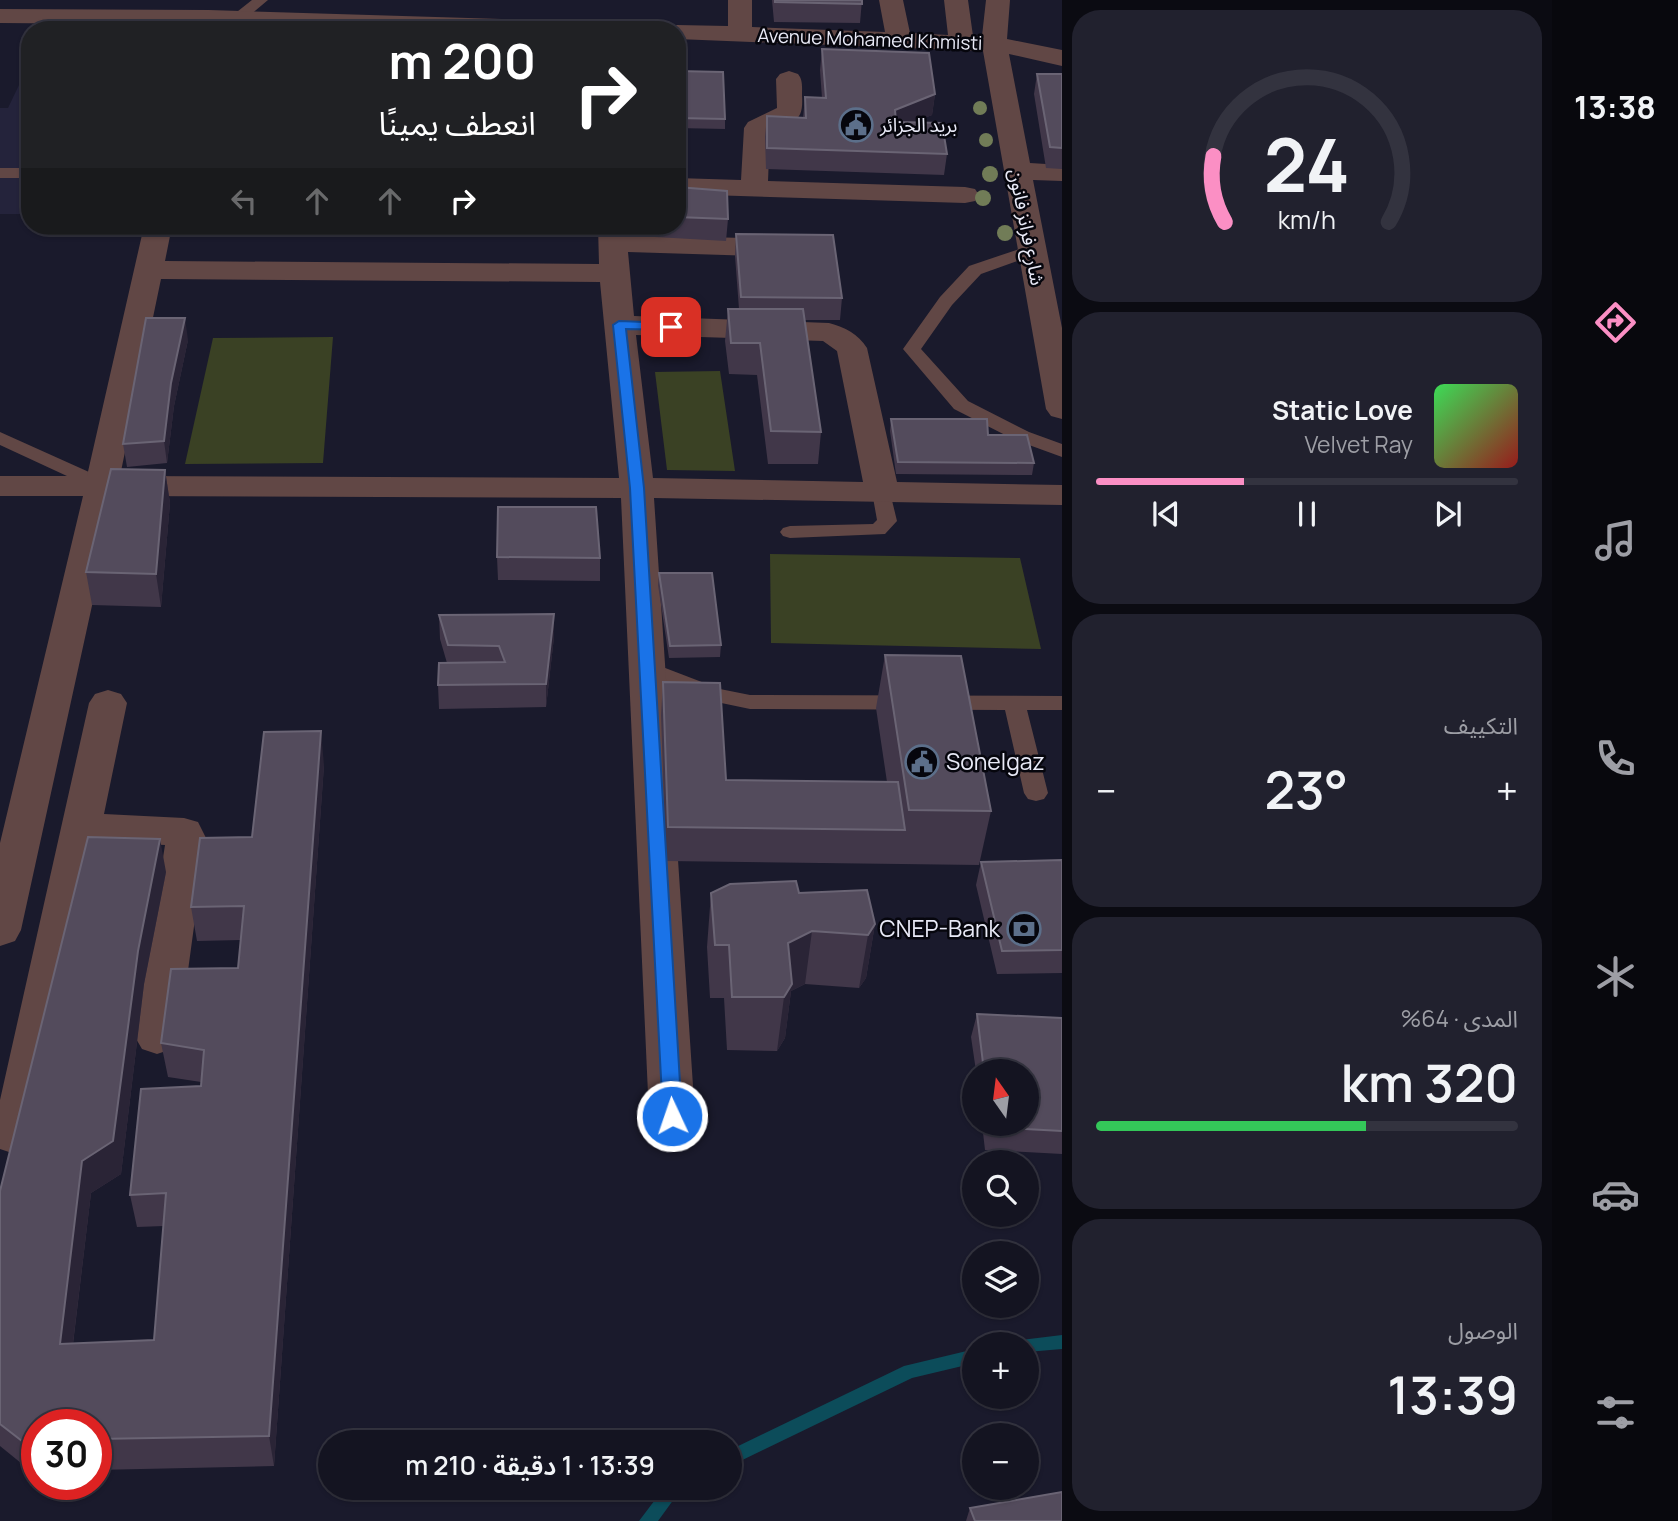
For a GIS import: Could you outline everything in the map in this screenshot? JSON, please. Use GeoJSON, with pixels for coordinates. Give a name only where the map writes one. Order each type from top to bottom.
{"type":"FeatureCollection","features":[{"type":"Feature","properties":{"kind":"street"},"geometry":{"type":"LineString","coordinates":[[740,0],[740,34]]}},
{"type":"Feature","properties":{"kind":"street"},"geometry":{"type":"LineString","coordinates":[[891,0],[899,40]]}},
{"type":"Feature","properties":{"kind":"street"},"geometry":{"type":"LineString","coordinates":[[956,0],[962,43]]}},
{"type":"Feature","properties":{"kind":"street","name":"شارع فرانز فانون"},"geometry":{"type":"LineString","coordinates":[[998,0],[994,44],[1062,409]]}},
{"type":"Feature","properties":{"kind":"street"},"geometry":{"type":"LineString","coordinates":[[453,21],[501,12],[567,21]]}},
{"type":"Feature","properties":{"kind":"street"},"geometry":{"type":"LineString","coordinates":[[0,16],[59,21]]}},
{"type":"Feature","properties":{"kind":"street"},"geometry":{"type":"LineString","coordinates":[[118,21],[209,16],[358,17],[389,21]]}},
{"type":"Feature","properties":{"kind":"street","name":"Avenue Mohamed Khmisti"},"geometry":{"type":"LineString","coordinates":[[686,32],[994,44],[1062,58]]}},
{"type":"Feature","properties":{"kind":"street"},"geometry":{"type":"LineString","coordinates":[[754,189],[757,128],[790,112],[789,79]]}},
{"type":"Feature","properties":{"kind":"street"},"geometry":{"type":"LineString","coordinates":[[1016,172],[1062,173]]}},
{"type":"Feature","properties":{"kind":"street"},"geometry":{"type":"LineString","coordinates":[[686,186],[965,195]]}},
{"type":"Feature","properties":{"kind":"street"},"geometry":{"type":"LineString","coordinates":[[66,900],[5,892],[102,485],[156,235]]}},
{"type":"Feature","properties":{"kind":"street"},"geometry":{"type":"LineString","coordinates":[[148,270],[613,247],[821,249]]}},
{"type":"Feature","properties":{"kind":"street"},"geometry":{"type":"LineString","coordinates":[[613,247],[637,488],[672,1116]]}},
{"type":"Feature","properties":{"kind":"street"},"geometry":{"type":"LineString","coordinates":[[619,325],[829,332],[842,339],[852,348],[882,492]]}},
{"type":"Feature","properties":{"kind":"street"},"geometry":{"type":"LineString","coordinates":[[0,486],[637,488],[1062,495]]}},
{"type":"Feature","properties":{"kind":"street"},"geometry":{"type":"LineString","coordinates":[[15,1135],[108,703]]}},
{"type":"Feature","properties":{"kind":"street"},"geometry":{"type":"LineString","coordinates":[[82,827],[184,832],[186,838],[157,1037]]}},
{"type":"Feature","properties":{"kind":"lane"},"geometry":{"type":"LineString","coordinates":[[237,18],[261,0]]}},
{"type":"Feature","properties":{"kind":"lane"},"geometry":{"type":"LineString","coordinates":[[0,173],[21,173]]}},
{"type":"Feature","properties":{"kind":"lane"},"geometry":{"type":"LineString","coordinates":[[1031,250],[975,270],[946,301],[912,349],[961,405],[1022,436],[1062,451]]}},
{"type":"Feature","properties":{"kind":"lane"},"geometry":{"type":"LineString","coordinates":[[0,439],[102,485]]}},
{"type":"Feature","properties":{"kind":"lane"},"geometry":{"type":"LineString","coordinates":[[790,532],[878,530],[887,521],[882,492]]}},
{"type":"Feature","properties":{"kind":"lane"},"geometry":{"type":"LineString","coordinates":[[648,668],[715,695],[750,702],[1062,703]]}},
{"type":"Feature","properties":{"kind":"lane"},"geometry":{"type":"LineString","coordinates":[[1014,703],[1036,793]]}},
{"type":"Feature","properties":{"kind":"shaded area"},"geometry":{"type":"Polygon","coordinates":[[[51,16],[209,17],[208,21],[49,21],[51,16]]]}},
{"type":"Feature","properties":{"kind":"shaded area"},"geometry":{"type":"Polygon","coordinates":[[[21,81],[21,214],[0,214],[0,108],[8,108],[21,81]]]}},
{"type":"Feature","properties":{"kind":"green space"},"geometry":{"type":"Polygon","coordinates":[[[333,337],[323,463],[185,464],[213,338],[333,337]]]}},
{"type":"Feature","properties":{"kind":"green space"},"geometry":{"type":"Polygon","coordinates":[[[720,371],[735,471],[667,470],[655,372],[720,371]]]}},
{"type":"Feature","properties":{"kind":"green space"},"geometry":{"type":"Polygon","coordinates":[[[770,554],[1020,558],[1041,649],[771,643],[770,554]]]}},
{"type":"Feature","properties":{"kind":"building"},"geometry":{"type":"Polygon","coordinates":[[[862,0],[862,4],[775,2],[862,0]]]}},
{"type":"Feature","properties":{"kind":"building","name":"بريد الجزائر"},"geometry":{"type":"Polygon","coordinates":[[[822,49],[929,53],[935,94],[895,110],[896,122],[942,123],[947,154],[767,148],[767,116],[806,118],[805,97],[826,98],[822,49]]]}},
{"type":"Feature","properties":{"kind":"building"},"geometry":{"type":"Polygon","coordinates":[[[686,71],[723,72],[725,119],[686,118],[686,71]]]}},
{"type":"Feature","properties":{"kind":"building"},"geometry":{"type":"Polygon","coordinates":[[[1037,74],[1062,74],[1062,148],[1050,147],[1037,74]]]}},
{"type":"Feature","properties":{"kind":"building"},"geometry":{"type":"Polygon","coordinates":[[[686,188],[727,191],[728,219],[686,217],[686,188]]]}},
{"type":"Feature","properties":{"kind":"building"},"geometry":{"type":"Polygon","coordinates":[[[736,234],[833,235],[842,298],[741,297],[736,234]]]}},
{"type":"Feature","properties":{"kind":"building"},"geometry":{"type":"Polygon","coordinates":[[[728,309],[803,309],[821,432],[771,431],[760,343],[731,343],[728,309]]]}},
{"type":"Feature","properties":{"kind":"building"},"geometry":{"type":"Polygon","coordinates":[[[146,318],[185,318],[171,383],[164,441],[123,444],[146,318]]]}},
{"type":"Feature","properties":{"kind":"building"},"geometry":{"type":"Polygon","coordinates":[[[891,419],[987,419],[988,435],[1027,435],[1034,463],[898,462],[891,419]]]}},
{"type":"Feature","properties":{"kind":"building"},"geometry":{"type":"Polygon","coordinates":[[[111,469],[165,470],[156,574],[86,572],[111,469]]]}},
{"type":"Feature","properties":{"kind":"building"},"geometry":{"type":"Polygon","coordinates":[[[498,507],[596,507],[600,558],[497,557],[498,507]]]}},
{"type":"Feature","properties":{"kind":"building"},"geometry":{"type":"Polygon","coordinates":[[[659,573],[712,573],[721,645],[670,646],[659,573]]]}},
{"type":"Feature","properties":{"kind":"building"},"geometry":{"type":"Polygon","coordinates":[[[554,614],[546,684],[438,685],[439,663],[505,662],[499,646],[448,645],[439,615],[554,614]]]}},
{"type":"Feature","properties":{"kind":"building"},"geometry":{"type":"Polygon","coordinates":[[[885,655],[961,656],[991,811],[909,810],[885,655]]]}},
{"type":"Feature","properties":{"kind":"building"},"geometry":{"type":"Polygon","coordinates":[[[663,682],[720,683],[726,780],[898,782],[905,830],[668,827],[663,682]]]}},
{"type":"Feature","properties":{"kind":"building"},"geometry":{"type":"Polygon","coordinates":[[[321,731],[269,1436],[112,1439],[112,1409],[21,1409],[21,1440],[0,1424],[0,1191],[88,837],[160,839],[138,951],[113,1141],[82,1161],[60,1344],[154,1340],[166,1193],[130,1195],[141,1089],[201,1086],[204,1050],[161,1043],[171,969],[238,968],[244,906],[191,907],[200,838],[252,837],[264,732],[321,731]]]}},
{"type":"Feature","properties":{"kind":"building","name":"CNEP-Bank"},"geometry":{"type":"Polygon","coordinates":[[[1062,860],[1062,950],[1002,951],[981,862],[1062,860]]]}},
{"type":"Feature","properties":{"kind":"building"},"geometry":{"type":"Polygon","coordinates":[[[796,881],[799,893],[867,890],[875,924],[868,935],[812,931],[788,943],[792,984],[784,997],[732,997],[729,945],[715,945],[711,893],[730,884],[796,881]]]}},
{"type":"Feature","properties":{"kind":"building"},"geometry":{"type":"Polygon","coordinates":[[[977,1014],[1062,1018],[1062,1131],[1040,1130],[1040,1059],[983,1059],[977,1014]]]}},
{"type":"Feature","properties":{"kind":"building"},"geometry":{"type":"Polygon","coordinates":[[[1062,1492],[1062,1521],[975,1521],[970,1508],[1016,1500],[1039,1500],[1039,1496],[1062,1492]]]}},
{"type":"Feature","properties":{"kind":"waterway"},"geometry":{"type":"LineString","coordinates":[[1039,1344],[1062,1342]]}},
{"type":"Feature","properties":{"kind":"waterway"},"geometry":{"type":"LineString","coordinates":[[742,1452],[910,1371],[962,1359]]}},
{"type":"Feature","properties":{"kind":"waterway"},"geometry":{"type":"LineString","coordinates":[[647,1521],[664,1500]]}},
{"type":"Feature","properties":{"kind":"place","name":"بريد الجزائر"},"geometry":{"type":"Point","coordinates":[856,125]}},
{"type":"Feature","properties":{"kind":"place","name":"Sonelgaz"},"geometry":{"type":"Point","coordinates":[922,762]}},
{"type":"Feature","properties":{"kind":"place","name":"CNEP-Bank"},"geometry":{"type":"Point","coordinates":[1024,929]}},
{"type":"Feature","properties":{"kind":"route"},"geometry":{"type":"LineString","coordinates":[[671,327],[619,325],[637,488],[672,1116]]}}]}
